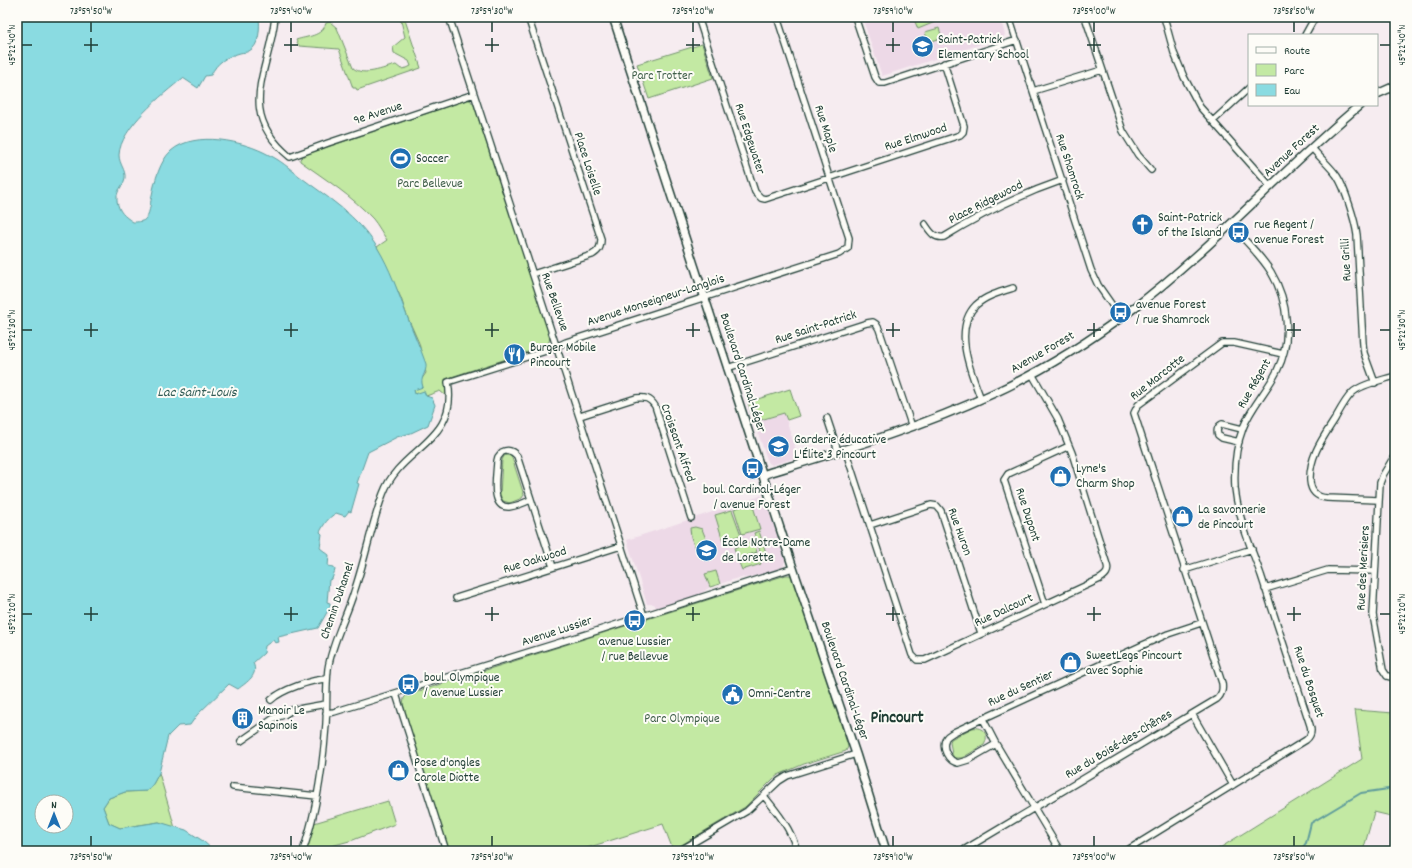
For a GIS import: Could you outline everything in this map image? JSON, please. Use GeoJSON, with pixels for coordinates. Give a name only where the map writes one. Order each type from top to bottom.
{"type":"FeatureCollection","features":[{"type":"Feature","properties":{"kind":"street","name":"9e Avenue"},"geometry":{"type":"LineString","coordinates":[[275,17],[261,86],[260,111],[262,122],[268,134],[290,157],[474,94]]}},
{"type":"Feature","properties":{"kind":"street","name":"Rue Bellevue"},"geometry":{"type":"LineString","coordinates":[[449,17],[644,616]]}},
{"type":"Feature","properties":{"kind":"street","name":"Place Loiselle"},"geometry":{"type":"LineString","coordinates":[[528,17],[601,239],[601,244],[597,252],[592,255],[533,274]]}},
{"type":"Feature","properties":{"kind":"street","name":"Boulevard Cardinal-Léger"},"geometry":{"type":"LineString","coordinates":[[613,17],[762,475],[856,754],[886,851]]}},
{"type":"Feature","properties":{"kind":"street","name":"Rue Edgewater"},"geometry":{"type":"LineString","coordinates":[[698,17],[757,195],[761,198],[769,198],[829,178]]}},
{"type":"Feature","properties":{"kind":"street","name":"Rue Maple"},"geometry":{"type":"LineString","coordinates":[[777,17],[849,238],[848,248]]}},
{"type":"Feature","properties":{"kind":"street"},"geometry":{"type":"LineString","coordinates":[[855,17],[878,82],[884,83],[1016,40]]}},
{"type":"Feature","properties":{"kind":"street","name":"Rue Shamrock"},"geometry":{"type":"LineString","coordinates":[[1009,17],[1091,270],[1098,285],[1121,318]]}},
{"type":"Feature","properties":{"kind":"street"},"geometry":{"type":"LineString","coordinates":[[1085,17],[1123,131],[1138,155],[1151,170]]}},
{"type":"Feature","properties":{"kind":"street"},"geometry":{"type":"LineString","coordinates":[[1164,17],[1173,49],[1184,77],[1200,106],[1270,187]]}},
{"type":"Feature","properties":{"kind":"street"},"geometry":{"type":"LineString","coordinates":[[1306,34],[1315,17]]}},
{"type":"Feature","properties":{"kind":"street","name":"Rue Elmwood"},"geometry":{"type":"LineString","coordinates":[[829,178],[960,135],[963,132],[964,126],[944,63]]}},
{"type":"Feature","properties":{"kind":"street"},"geometry":{"type":"LineString","coordinates":[[1033,92],[1102,70]]}},
{"type":"Feature","properties":{"kind":"street"},"geometry":{"type":"LineString","coordinates":[[1378,94],[1395,86]]}},
{"type":"Feature","properties":{"kind":"street"},"geometry":{"type":"LineString","coordinates":[[1213,121],[1248,89]]}},
{"type":"Feature","properties":{"kind":"street","name":"Avenue Forest"},"geometry":{"type":"LineString","coordinates":[[762,475],[912,427],[981,399],[1032,374],[1083,344],[1121,318],[1167,281],[1359,106]]}},
{"type":"Feature","properties":{"kind":"street","name":"Rue Grilli"},"geometry":{"type":"LineString","coordinates":[[1312,148],[1339,179],[1356,226],[1364,353],[1375,383]]}},
{"type":"Feature","properties":{"kind":"street","name":"Place Ridgewood"},"geometry":{"type":"LineString","coordinates":[[925,224],[935,236],[938,238],[944,237],[978,216],[1000,205],[1062,180]]}},
{"type":"Feature","properties":{"kind":"street","name":"Rue Régent"},"geometry":{"type":"LineString","coordinates":[[1230,224],[1267,266],[1280,289],[1286,320],[1286,341],[1283,354],[1276,372],[1253,408],[1242,429],[1239,442],[1236,466],[1236,490],[1252,549]]}},
{"type":"Feature","properties":{"kind":"street","name":"Avenue Monseigneur-Langlois"},"geometry":{"type":"LineString","coordinates":[[448,382],[550,350],[566,342],[839,254],[848,248]]}},
{"type":"Feature","properties":{"kind":"street"},"geometry":{"type":"LineString","coordinates":[[981,399],[967,359],[965,339],[966,322],[973,309],[982,301],[1013,288]]}},
{"type":"Feature","properties":{"kind":"street","name":"Rue Saint-Patrick"},"geometry":{"type":"LineString","coordinates":[[727,368],[873,322],[879,329],[912,427]]}},
{"type":"Feature","properties":{"kind":"street","name":"Rue Marcotte"},"geometry":{"type":"LineString","coordinates":[[1201,623],[1134,418],[1134,410],[1138,405],[1222,343],[1234,343],[1283,354]]}},
{"type":"Feature","properties":{"kind":"street","name":"Rue Dalcourt"},"geometry":{"type":"LineString","coordinates":[[827,418],[870,525],[912,656],[921,661],[1100,579],[1108,570],[1069,446],[1058,418],[1032,374]]}},
{"type":"Feature","properties":{"kind":"street"},"geometry":{"type":"LineString","coordinates":[[1378,500],[1320,497],[1315,495],[1312,491],[1310,474],[1311,465],[1314,454],[1349,397],[1356,390],[1395,376]]}},
{"type":"Feature","properties":{"kind":"street","name":"Chemin Duhamel"},"geometry":{"type":"LineString","coordinates":[[303,851],[317,796],[322,766],[327,679],[333,647],[357,585],[383,492],[390,478],[402,464],[428,442],[439,430],[450,399],[448,382]]}},
{"type":"Feature","properties":{"kind":"street","name":"Croissant Alfred"},"geometry":{"type":"LineString","coordinates":[[580,416],[641,397],[648,398],[652,401],[691,518]]}},
{"type":"Feature","properties":{"kind":"street","name":"Rue Régent"},"geometry":{"type":"LineString","coordinates":[[1239,442],[1222,438],[1218,435],[1217,430],[1222,424],[1242,429]]}},
{"type":"Feature","properties":{"kind":"street","name":"Rue Dupont"},"geometry":{"type":"LineString","coordinates":[[1045,604],[1004,480],[1010,473],[1069,446]]}},
{"type":"Feature","properties":{"kind":"street"},"geometry":{"type":"LineString","coordinates":[[530,500],[509,506],[502,505],[497,500],[497,460],[502,452],[510,450],[517,456],[530,500],[553,567]]}},
{"type":"Feature","properties":{"kind":"street","name":"Rue des Merisiers"},"geometry":{"type":"LineString","coordinates":[[1395,455],[1381,479],[1378,500],[1373,623],[1383,670],[1387,676],[1395,678]]}},
{"type":"Feature","properties":{"kind":"street","name":"Rue Huron"},"geometry":{"type":"LineString","coordinates":[[870,525],[930,505],[937,506],[941,511],[981,633]]}},
{"type":"Feature","properties":{"kind":"street","name":"Rue Oakwood"},"geometry":{"type":"LineString","coordinates":[[456,598],[621,546]]}},
{"type":"Feature","properties":{"kind":"street"},"geometry":{"type":"LineString","coordinates":[[1184,570],[1252,549]]}},
{"type":"Feature","properties":{"kind":"street","name":"Rue du Bosquet"},"geometry":{"type":"LineString","coordinates":[[1126,851],[1306,740],[1310,736],[1310,725],[1252,549]]}},
{"type":"Feature","properties":{"kind":"street","name":"Avenue Lussier"},"geometry":{"type":"LineString","coordinates":[[326,713],[396,694],[793,568]]}},
{"type":"Feature","properties":{"kind":"street"},"geometry":{"type":"LineString","coordinates":[[1265,589],[1328,570],[1375,571]]}},
{"type":"Feature","properties":{"kind":"street","name":"Rue du Boisé-des-Chênes"},"geometry":{"type":"LineString","coordinates":[[962,851],[1217,699],[1222,693],[1223,689],[1201,623]]}},
{"type":"Feature","properties":{"kind":"street","name":"Rue du Sentier"},"geometry":{"type":"LineString","coordinates":[[996,744],[963,762],[958,763],[949,759],[945,748],[946,738],[954,732],[1143,645],[1168,634],[1201,623]]}},
{"type":"Feature","properties":{"kind":"street"},"geometry":{"type":"LineString","coordinates":[[271,700],[277,694],[284,691],[322,679],[327,679]]}},
{"type":"Feature","properties":{"kind":"street"},"geometry":{"type":"LineString","coordinates":[[396,694],[446,851]]}},
{"type":"Feature","properties":{"kind":"street"},"geometry":{"type":"LineString","coordinates":[[240,741],[274,718],[284,715],[292,710],[326,704]]}},
{"type":"Feature","properties":{"kind":"street"},"geometry":{"type":"LineString","coordinates":[[1192,714],[1233,785]]}},
{"type":"Feature","properties":{"kind":"street","name":"Rue du Sentier"},"geometry":{"type":"LineString","coordinates":[[983,719],[996,744],[1060,851]]}},
{"type":"Feature","properties":{"kind":"street"},"geometry":{"type":"LineString","coordinates":[[679,851],[735,820],[764,796],[779,781],[787,776],[856,754]]}},
{"type":"Feature","properties":{"kind":"street"},"geometry":{"type":"LineString","coordinates":[[233,787],[317,796]]}},
{"type":"Feature","properties":{"kind":"street"},"geometry":{"type":"LineString","coordinates":[[764,796],[785,824],[793,838],[797,851]]}},
{"type":"Feature","properties":{"kind":"shaded area","name":"Saint-Patrick Elementary School"},"geometry":{"type":"Polygon","coordinates":[[[862,17],[1000,17],[1005,35],[1003,37],[882,76],[862,17]]]}},
{"type":"Feature","properties":{"kind":"shaded area","name":"Garderie éducative L'Élite 3 Pincourt"},"geometry":{"type":"Polygon","coordinates":[[[784,413],[798,457],[772,465],[768,462],[754,422],[784,413]]]}},
{"type":"Feature","properties":{"kind":"shaded area","name":"École Notre-Dame de Lorette"},"geometry":{"type":"Polygon","coordinates":[[[761,495],[768,508],[785,561],[783,567],[763,574],[745,578],[741,577],[710,587],[696,597],[657,609],[654,604],[647,604],[627,540],[761,495]]]}},
{"type":"Feature","properties":{"kind":"green space"},"geometry":{"type":"Polygon","coordinates":[[[400,17],[404,17],[421,68],[357,90],[356,88],[353,88],[339,49],[299,46],[296,40],[318,33],[324,28],[326,23],[330,22],[337,28],[353,68],[357,71],[368,72],[396,65],[401,69],[407,68],[411,66],[409,61],[394,53],[393,47],[405,37],[400,17]]]}},
{"type":"Feature","properties":{"kind":"green space"},"geometry":{"type":"Polygon","coordinates":[[[913,17],[934,17],[935,22],[918,29],[913,17]]]}},
{"type":"Feature","properties":{"kind":"green space"},"geometry":{"type":"Polygon","coordinates":[[[939,28],[942,38],[928,42],[925,32],[939,28]]]}},
{"type":"Feature","properties":{"kind":"green space","name":"Parc Trotter"},"geometry":{"type":"Polygon","coordinates":[[[702,44],[713,78],[649,99],[637,64],[702,44]]]}},
{"type":"Feature","properties":{"kind":"green space","name":"Parc Bellevue"},"geometry":{"type":"Polygon","coordinates":[[[466,100],[470,100],[474,105],[550,335],[546,346],[445,379],[446,396],[440,391],[426,396],[415,394],[414,390],[422,385],[421,380],[426,373],[419,343],[401,298],[377,247],[387,240],[375,221],[365,211],[338,188],[300,161],[300,159],[304,155],[466,100]]]}},
{"type":"Feature","properties":{"kind":"green space"},"geometry":{"type":"Polygon","coordinates":[[[790,389],[799,416],[787,420],[784,413],[754,422],[748,402],[790,389]]]}},
{"type":"Feature","properties":{"kind":"green space"},"geometry":{"type":"Polygon","coordinates":[[[506,455],[511,456],[512,458],[524,495],[522,498],[510,503],[503,501],[500,495],[502,460],[506,455]]]}},
{"type":"Feature","properties":{"kind":"green space"},"geometry":{"type":"Polygon","coordinates":[[[752,503],[760,529],[742,534],[734,509],[752,503]]]}},
{"type":"Feature","properties":{"kind":"green space"},"geometry":{"type":"Polygon","coordinates":[[[732,510],[741,535],[723,541],[715,515],[732,510]]]}},
{"type":"Feature","properties":{"kind":"green space"},"geometry":{"type":"Polygon","coordinates":[[[695,527],[702,529],[706,539],[699,545],[694,546],[690,528],[695,527]]]}},
{"type":"Feature","properties":{"kind":"green space"},"geometry":{"type":"Polygon","coordinates":[[[759,531],[767,556],[762,557],[754,533],[759,531]]]}},
{"type":"Feature","properties":{"kind":"green space"},"geometry":{"type":"Polygon","coordinates":[[[753,541],[757,552],[738,559],[734,548],[753,541]]]}},
{"type":"Feature","properties":{"kind":"green space"},"geometry":{"type":"Polygon","coordinates":[[[757,553],[761,564],[742,570],[738,560],[757,553]]]}},
{"type":"Feature","properties":{"kind":"green space"},"geometry":{"type":"Polygon","coordinates":[[[716,571],[720,584],[710,587],[705,574],[716,571]]]}},
{"type":"Feature","properties":{"kind":"green space","name":"Parc Olympique"},"geometry":{"type":"Polygon","coordinates":[[[786,575],[791,575],[794,579],[847,743],[848,747],[846,751],[804,764],[778,775],[745,807],[673,850],[663,824],[577,851],[449,851],[403,705],[404,698],[407,695],[786,575]]]}},
{"type":"Feature","properties":{"kind":"green space"},"geometry":{"type":"Polygon","coordinates":[[[1355,710],[1394,713],[1391,752],[1395,753],[1395,817],[1374,812],[1363,851],[1215,851],[1362,759],[1355,710]]]}},
{"type":"Feature","properties":{"kind":"green space"},"geometry":{"type":"Polygon","coordinates":[[[972,728],[979,728],[984,732],[986,735],[986,741],[984,745],[962,758],[954,758],[950,742],[951,739],[972,728]]]}},
{"type":"Feature","properties":{"kind":"green space"},"geometry":{"type":"Polygon","coordinates":[[[159,773],[175,828],[159,822],[120,828],[109,823],[103,807],[109,798],[125,792],[147,791],[159,773]]]}},
{"type":"Feature","properties":{"kind":"green space"},"geometry":{"type":"Polygon","coordinates":[[[388,801],[395,824],[353,840],[313,851],[305,851],[314,823],[388,801]]]}},
{"type":"Feature","properties":{"kind":"water","name":"Lac Saint-Louis"},"geometry":{"type":"Polygon","coordinates":[[[17,17],[259,17],[258,36],[253,49],[248,52],[226,58],[219,63],[211,75],[205,76],[198,88],[183,78],[154,102],[134,123],[121,145],[119,155],[125,178],[117,195],[119,208],[125,216],[133,222],[140,222],[144,220],[150,209],[156,177],[167,155],[181,145],[193,141],[206,139],[233,142],[259,150],[277,159],[351,216],[361,226],[377,247],[394,280],[426,364],[422,378],[423,387],[414,390],[415,394],[424,391],[426,396],[432,398],[435,405],[428,425],[411,433],[397,437],[368,452],[357,483],[359,484],[351,512],[349,511],[345,516],[336,513],[328,519],[320,532],[322,534],[320,548],[329,555],[328,566],[334,567],[335,570],[332,579],[329,580],[327,602],[330,603],[330,607],[318,628],[278,637],[279,642],[275,643],[273,640],[265,646],[264,653],[253,663],[253,675],[248,681],[238,689],[229,684],[197,715],[190,725],[178,726],[168,736],[159,773],[147,791],[125,792],[109,798],[103,807],[109,823],[120,828],[159,822],[186,830],[203,841],[214,851],[17,851],[17,17]]]}},
{"type":"Feature","properties":{"kind":"waterway"},"geometry":{"type":"LineString","coordinates":[[1300,851],[1306,843],[1311,823],[1361,793],[1395,788]]}},
{"type":"Feature","properties":{"kind":"place","name":"Saint-Patrick Elementary School"},"geometry":{"type":"Point","coordinates":[923,47]}},
{"type":"Feature","properties":{"kind":"place","name":"Soccer"},"geometry":{"type":"Point","coordinates":[401,159]}},
{"type":"Feature","properties":{"kind":"place","name":"Saint-Patrick of the Island"},"geometry":{"type":"Point","coordinates":[1142,225]}},
{"type":"Feature","properties":{"kind":"place","name":"rue Regent / avenue Forest"},"geometry":{"type":"Point","coordinates":[1239,232]}},
{"type":"Feature","properties":{"kind":"place","name":"avenue Forest / rue Shamrock"},"geometry":{"type":"Point","coordinates":[1121,312]}},
{"type":"Feature","properties":{"kind":"place","name":"Burger Mobile Pincourt"},"geometry":{"type":"Point","coordinates":[514,355]}},
{"type":"Feature","properties":{"kind":"place","name":"Garderie éducative L'Élite 3 Pincourt"},"geometry":{"type":"Point","coordinates":[779,447]}},
{"type":"Feature","properties":{"kind":"place","name":"boul. Cardinal-Léger / avenue Forest"},"geometry":{"type":"Point","coordinates":[752,468]}},
{"type":"Feature","properties":{"kind":"place","name":"Lyne's Charm Shop"},"geometry":{"type":"Point","coordinates":[1060,476]}},
{"type":"Feature","properties":{"kind":"place","name":"La savonnerie de Pincourt"},"geometry":{"type":"Point","coordinates":[1182,517]}},
{"type":"Feature","properties":{"kind":"place","name":"École Notre-Dame de Lorette"},"geometry":{"type":"Point","coordinates":[706,550]}},
{"type":"Feature","properties":{"kind":"place","name":"avenue Lussier / rue Bellevue"},"geometry":{"type":"Point","coordinates":[635,620]}},
{"type":"Feature","properties":{"kind":"place","name":"SweetLegs Pincourt avec Sophie"},"geometry":{"type":"Point","coordinates":[1070,663]}},
{"type":"Feature","properties":{"kind":"place","name":"boul. Olympique / avenue Lussier"},"geometry":{"type":"Point","coordinates":[408,685]}},
{"type":"Feature","properties":{"kind":"place","name":"Omni-Centre"},"geometry":{"type":"Point","coordinates":[732,694]}},
{"type":"Feature","properties":{"kind":"place","name":"Manoir Le Sapinois"},"geometry":{"type":"Point","coordinates":[243,718]}},
{"type":"Feature","properties":{"kind":"place","name":"Pose d'ongles Carole Diotte"},"geometry":{"type":"Point","coordinates":[399,770]}},
{"type":"Feature","properties":{"kind":"district","name":"Pincourt"},"geometry":{"type":"Point","coordinates":[897,719]}}]}
